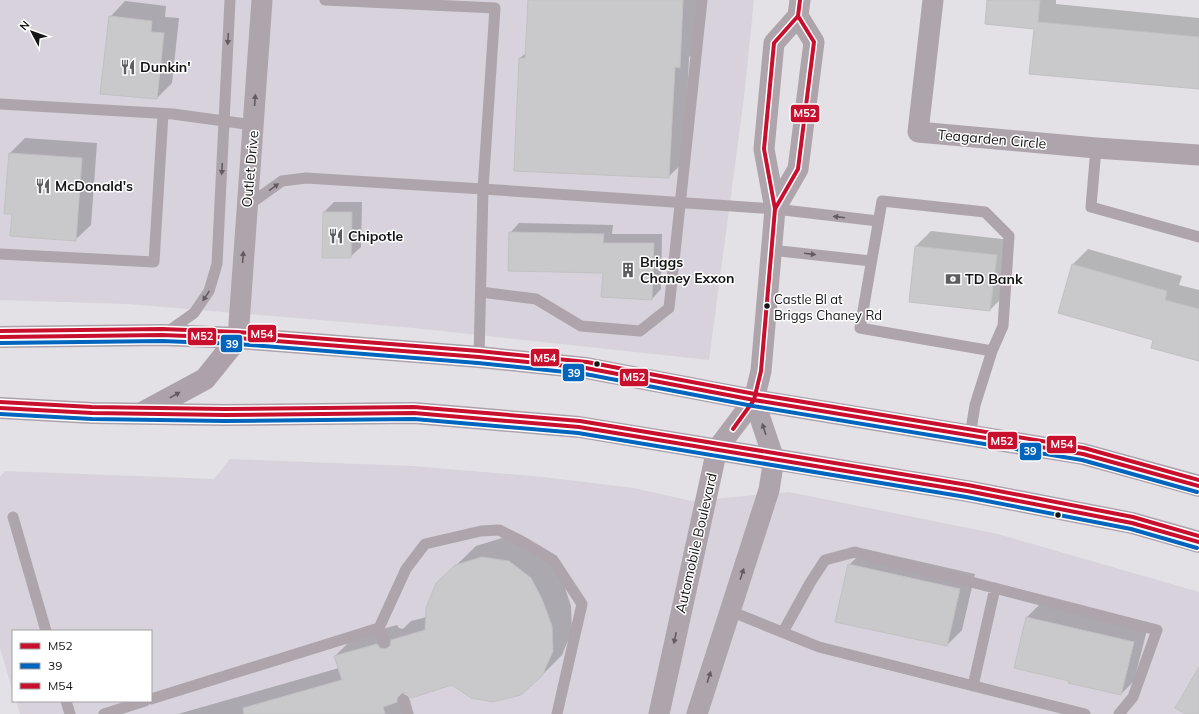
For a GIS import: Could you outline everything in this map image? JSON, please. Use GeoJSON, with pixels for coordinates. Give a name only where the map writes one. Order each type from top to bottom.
{"type":"FeatureCollection","features":[{"type":"Feature","properties":{"kind":"main road"},"geometry":{"type":"LineString","coordinates":[[0,337],[162,335],[238,338],[479,357],[586,368],[754,400],[1083,454],[1199,486]]}},
{"type":"Feature","properties":{"kind":"main road"},"geometry":{"type":"LineString","coordinates":[[140,414],[204,379],[238,338]]}},
{"type":"Feature","properties":{"kind":"main road"},"geometry":{"type":"LineString","coordinates":[[0,408],[140,414],[414,414],[579,426],[975,492],[1132,523],[1199,542]]}},
{"type":"Feature","properties":{"kind":"street","name":"Outlet Drive"},"geometry":{"type":"LineString","coordinates":[[238,338],[262,0]]}},
{"type":"Feature","properties":{"kind":"street","name":"Teagarden Circle"},"geometry":{"type":"LineString","coordinates":[[933,0],[918,132],[1096,148],[1199,155]]}},
{"type":"Feature","properties":{"kind":"street"},"geometry":{"type":"LineString","coordinates":[[697,714],[769,490],[774,459],[754,400],[761,371],[775,209],[764,149],[774,43],[799,8]]}},
{"type":"Feature","properties":{"kind":"street"},"geometry":{"type":"LineString","coordinates":[[775,209],[798,169],[814,42],[799,8]]}},
{"type":"Feature","properties":{"kind":"street","name":"Automobile Boulevard"},"geometry":{"type":"LineString","coordinates":[[659,714],[717,449],[754,400]]}},
{"type":"Feature","properties":{"kind":"lane"},"geometry":{"type":"LineString","coordinates":[[162,335],[194,313],[209,291],[217,264],[230,0]]}},
{"type":"Feature","properties":{"kind":"lane"},"geometry":{"type":"LineString","coordinates":[[325,0],[496,4],[483,189],[479,357]]}},
{"type":"Feature","properties":{"kind":"lane"},"geometry":{"type":"LineString","coordinates":[[481,292],[536,299],[581,326],[640,331],[669,308],[702,0]]}},
{"type":"Feature","properties":{"kind":"lane"},"geometry":{"type":"LineString","coordinates":[[0,104],[162,114],[253,125]]}},
{"type":"Feature","properties":{"kind":"lane"},"geometry":{"type":"LineString","coordinates":[[0,254],[154,262],[162,114]]}},
{"type":"Feature","properties":{"kind":"lane"},"geometry":{"type":"LineString","coordinates":[[1096,148],[1091,208],[1199,237]]}},
{"type":"Feature","properties":{"kind":"lane"},"geometry":{"type":"LineString","coordinates":[[247,207],[282,181],[306,178],[775,209],[878,221]]}},
{"type":"Feature","properties":{"kind":"lane"},"geometry":{"type":"LineString","coordinates":[[970,436],[975,405],[992,351],[1003,326],[1009,236],[985,212],[882,201],[860,328],[992,351]]}},
{"type":"Feature","properties":{"kind":"lane"},"geometry":{"type":"LineString","coordinates":[[771,250],[871,261]]}},
{"type":"Feature","properties":{"kind":"lane"},"geometry":{"type":"LineString","coordinates":[[13,517],[46,630]]}},
{"type":"Feature","properties":{"kind":"lane"},"geometry":{"type":"LineString","coordinates":[[384,642],[379,628],[406,569],[425,544],[481,531],[499,530],[553,560],[582,604],[557,714]]}},
{"type":"Feature","properties":{"kind":"lane"},"geometry":{"type":"LineString","coordinates":[[783,632],[810,583],[825,560],[855,552],[1157,630],[1132,697],[1119,714]]}},
{"type":"Feature","properties":{"kind":"lane"},"geometry":{"type":"LineString","coordinates":[[973,686],[995,588]]}},
{"type":"Feature","properties":{"kind":"lane"},"geometry":{"type":"LineString","coordinates":[[730,611],[820,647],[1085,714]]}},
{"type":"Feature","properties":{"kind":"lane"},"geometry":{"type":"LineString","coordinates":[[152,699],[379,628]]}},
{"type":"Feature","properties":{"kind":"lane"},"geometry":{"type":"LineString","coordinates":[[404,700],[408,714]]}},
{"type":"Feature","properties":{"kind":"lane"},"geometry":{"type":"LineString","coordinates":[[66,702],[70,714]]}},
{"type":"Feature","properties":{"kind":"lane"},"geometry":{"type":"LineString","coordinates":[[104,714],[142,702]]}},
{"type":"Feature","properties":{"kind":"shaded area"},"geometry":{"type":"Polygon","coordinates":[[[0,0],[754,0],[744,97],[709,360],[414,328],[128,304],[0,300],[0,0]]]}},
{"type":"Feature","properties":{"kind":"shaded area"},"geometry":{"type":"Polygon","coordinates":[[[230,459],[412,466],[543,477],[634,488],[691,501],[789,492],[998,534],[1199,592],[1199,714],[20,714],[16,702],[152,702],[152,630],[12,630],[12,689],[0,648],[0,477],[5,471],[214,479],[230,459]]]}},
{"type":"Feature","properties":{"kind":"building"},"geometry":{"type":"Polygon","coordinates":[[[528,0],[683,0],[680,68],[675,67],[669,178],[514,171],[519,58],[525,58],[528,0]]]}},
{"type":"Feature","properties":{"kind":"building"},"geometry":{"type":"Polygon","coordinates":[[[987,0],[1040,0],[1038,22],[1199,37],[1199,89],[1029,74],[1034,29],[985,24],[987,0]]]}},
{"type":"Feature","properties":{"kind":"building"},"geometry":{"type":"Polygon","coordinates":[[[109,16],[152,21],[151,32],[164,33],[157,99],[100,94],[109,16]]]}},
{"type":"Feature","properties":{"kind":"building","name":"McDonald's"},"geometry":{"type":"Polygon","coordinates":[[[9,153],[82,158],[76,241],[10,236],[12,214],[4,214],[9,153]]]}},
{"type":"Feature","properties":{"kind":"building"},"geometry":{"type":"Polygon","coordinates":[[[323,212],[352,212],[351,258],[322,258],[323,212]]]}},
{"type":"Feature","properties":{"kind":"building"},"geometry":{"type":"Polygon","coordinates":[[[509,232],[604,234],[603,243],[654,243],[652,300],[601,297],[603,273],[508,271],[509,232]]]}},
{"type":"Feature","properties":{"kind":"building","name":"TD Bank"},"geometry":{"type":"Polygon","coordinates":[[[915,246],[997,255],[990,311],[909,302],[915,246]]]}},
{"type":"Feature","properties":{"kind":"building"},"geometry":{"type":"Polygon","coordinates":[[[1072,264],[1167,291],[1165,300],[1199,309],[1199,361],[1151,348],[1153,340],[1058,313],[1072,264]]]}},
{"type":"Feature","properties":{"kind":"building"},"geometry":{"type":"Polygon","coordinates":[[[482,557],[509,561],[531,578],[542,599],[552,626],[553,651],[542,676],[521,695],[493,702],[471,698],[452,685],[411,698],[406,693],[402,693],[397,698],[397,702],[383,707],[385,714],[244,714],[243,708],[342,680],[334,656],[377,644],[380,648],[386,649],[390,646],[391,640],[425,630],[426,608],[436,583],[455,565],[482,557]]]}},
{"type":"Feature","properties":{"kind":"building"},"geometry":{"type":"Polygon","coordinates":[[[848,564],[960,589],[947,646],[835,622],[848,564]]]}},
{"type":"Feature","properties":{"kind":"building"},"geometry":{"type":"Polygon","coordinates":[[[1026,617],[1134,642],[1121,695],[1068,683],[1069,681],[1014,668],[1026,617]]]}},
{"type":"Feature","properties":{"kind":"building"},"geometry":{"type":"Polygon","coordinates":[[[1199,667],[1199,714],[1186,714],[1175,708],[1199,667]]]}},
{"type":"Feature","properties":{"kind":"transit line","name":"M52"},"geometry":{"type":"LineString","coordinates":[[733,429],[754,400],[761,371],[775,209],[764,149],[774,43],[798,16],[800,0]]}},
{"type":"Feature","properties":{"kind":"transit line","name":"M52"},"geometry":{"type":"LineString","coordinates":[[775,209],[798,169],[814,42],[798,16]]}},
{"type":"Feature","properties":{"kind":"transit line","name":"M54"},"geometry":{"type":"LineString","coordinates":[[0,331],[162,329],[238,332],[479,351],[587,362],[755,394],[1084,448],[1199,480]]}},
{"type":"Feature","properties":{"kind":"transit line","name":"M52"},"geometry":{"type":"LineString","coordinates":[[0,337],[162,335],[238,338],[479,357],[586,368],[754,400],[1083,454],[1199,486]]}},
{"type":"Feature","properties":{"kind":"transit line","name":"39"},"geometry":{"type":"LineString","coordinates":[[0,343],[162,341],[238,344],[478,363],[585,374],[753,406],[1082,460],[1197,492]]}},
{"type":"Feature","properties":{"kind":"transit line","name":"M54"},"geometry":{"type":"LineString","coordinates":[[0,402],[92,407],[225,409],[414,407],[580,421],[968,485],[1133,517],[1199,536]]}},
{"type":"Feature","properties":{"kind":"transit line","name":"M52"},"geometry":{"type":"LineString","coordinates":[[0,408],[92,413],[225,415],[414,413],[579,427],[967,491],[1132,523],[1199,542]]}},
{"type":"Feature","properties":{"kind":"transit line","name":"39"},"geometry":{"type":"LineString","coordinates":[[0,414],[92,419],[225,421],[414,419],[578,433],[966,497],[1131,529],[1197,548]]}},
{"type":"Feature","properties":{"kind":"place","name":"Dunkin'"},"geometry":{"type":"Point","coordinates":[128,67]}},
{"type":"Feature","properties":{"kind":"place","name":"McDonald's"},"geometry":{"type":"Point","coordinates":[43,186]}},
{"type":"Feature","properties":{"kind":"place","name":"Chipotle"},"geometry":{"type":"Point","coordinates":[336,236]}},
{"type":"Feature","properties":{"kind":"place","name":"Briggs Chaney Exxon"},"geometry":{"type":"Point","coordinates":[628,270]}},
{"type":"Feature","properties":{"kind":"place","name":"TD Bank"},"geometry":{"type":"Point","coordinates":[953,279]}},
{"type":"Feature","properties":{"kind":"place","name":"Castle Bl at Briggs Chaney Rd"},"geometry":{"type":"Point","coordinates":[767,306]}}]}
